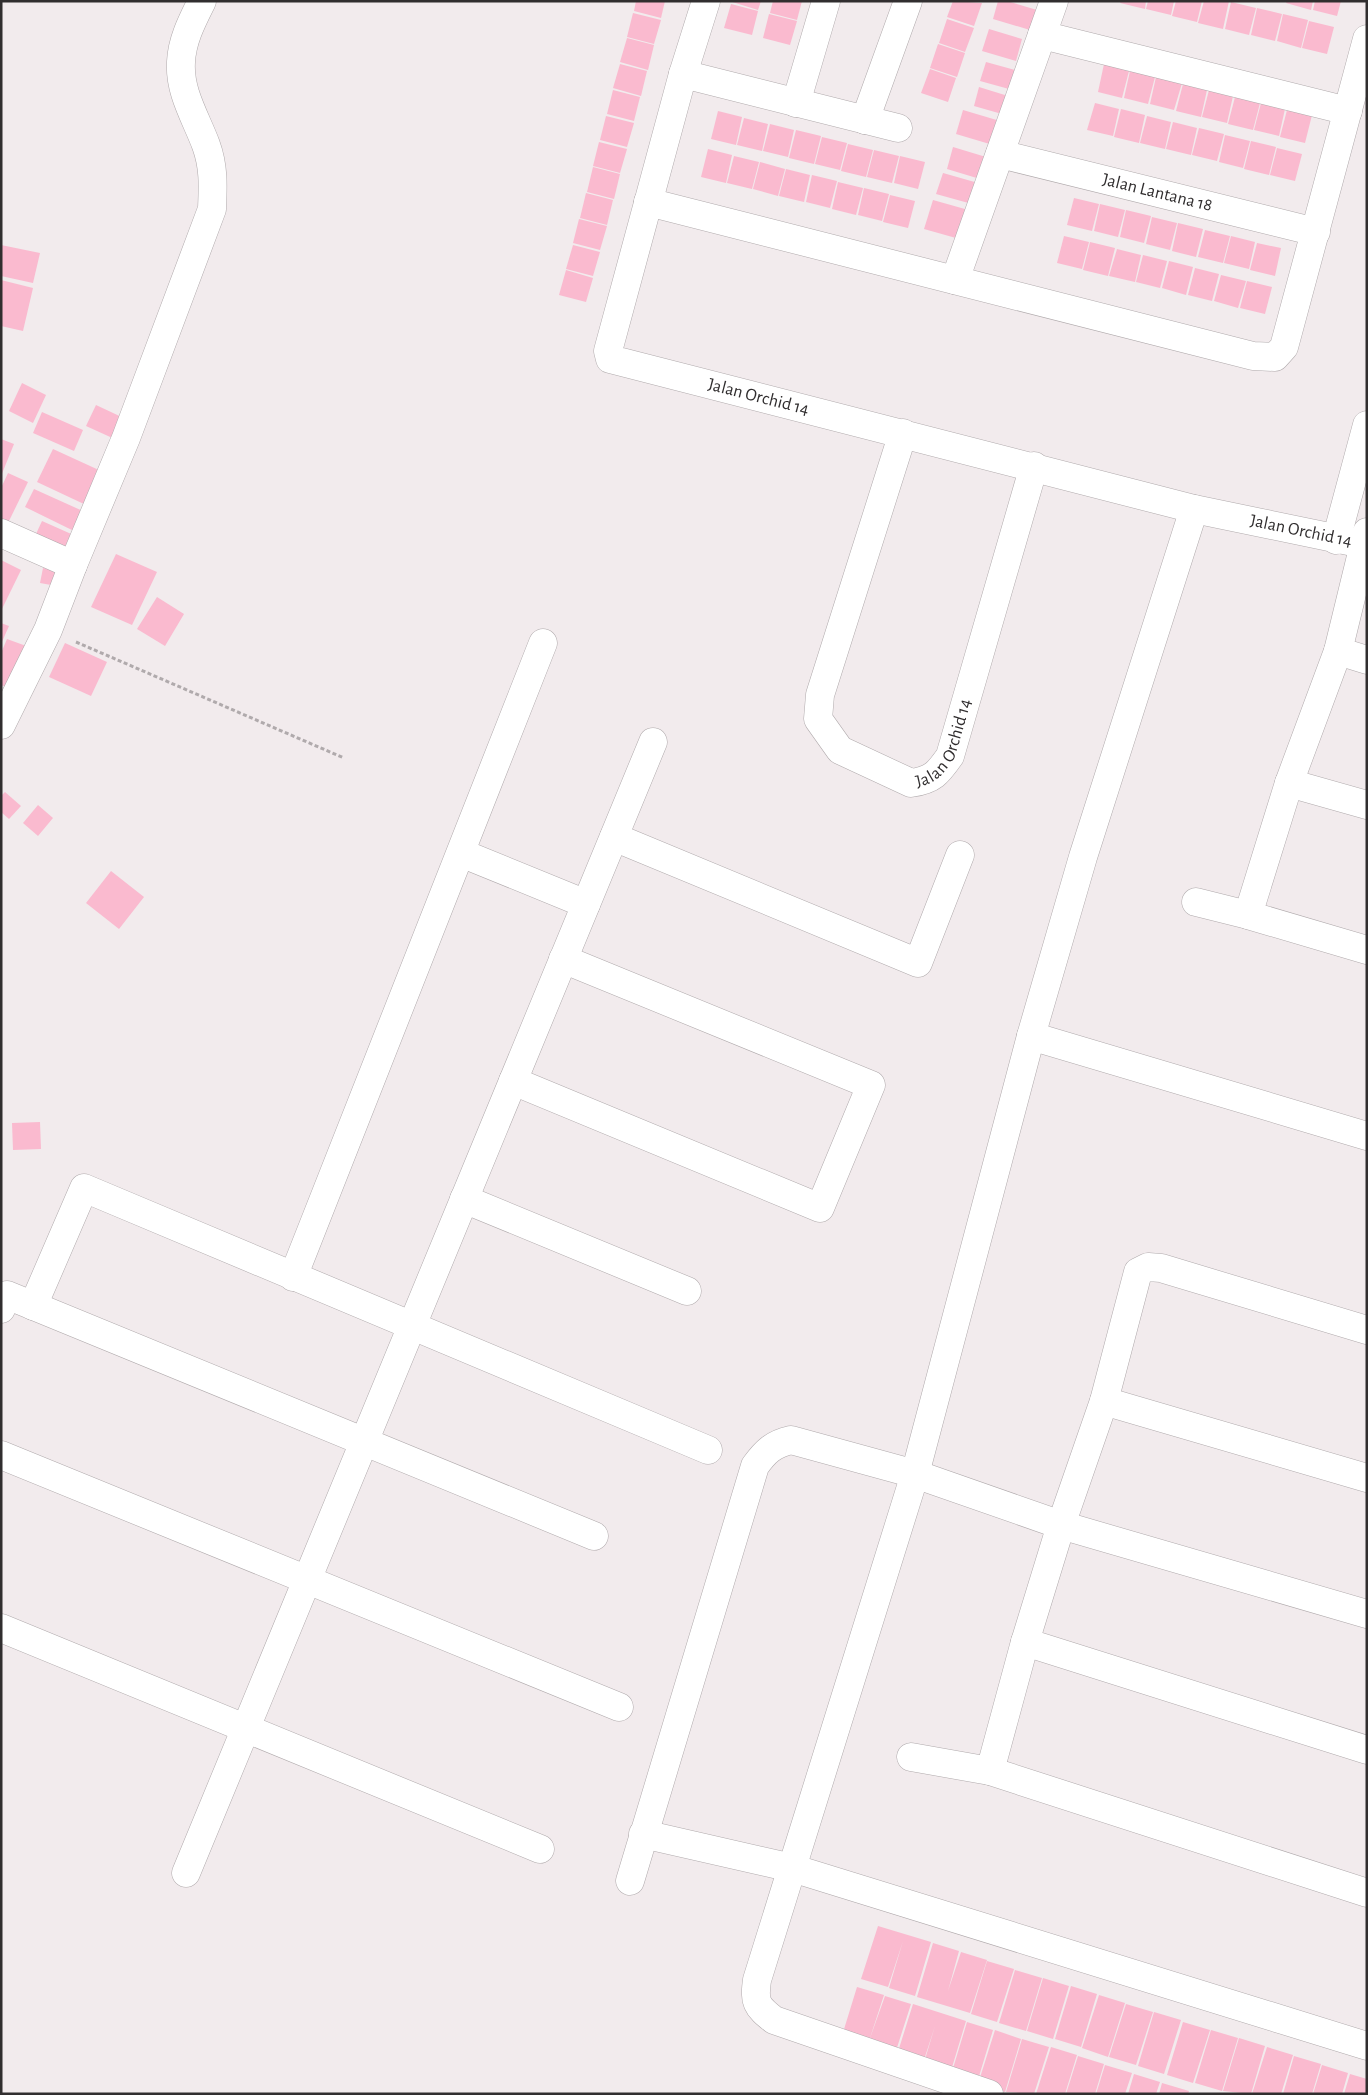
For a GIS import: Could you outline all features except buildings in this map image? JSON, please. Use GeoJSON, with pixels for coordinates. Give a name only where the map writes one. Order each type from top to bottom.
{"type":"FeatureCollection","features":[{"type":"Feature","properties":{"kind":"street"},"geometry":{"type":"LineString","coordinates":[[1,725],[48,630],[126,438],[212,209],[214,175],[206,146],[186,98],[180,63],[185,35],[202,1]]}},
{"type":"Feature","properties":{"kind":"street"},"geometry":{"type":"LineString","coordinates":[[706,1],[683,74],[648,202],[1264,358],[1275,357],[1284,348],[1367,39]]}},
{"type":"Feature","properties":{"kind":"street"},"geometry":{"type":"LineString","coordinates":[[796,103],[826,1]]}},
{"type":"Feature","properties":{"kind":"street"},"geometry":{"type":"LineString","coordinates":[[865,120],[908,1]]}},
{"type":"Feature","properties":{"kind":"street"},"geometry":{"type":"LineString","coordinates":[[955,280],[1054,1]]}},
{"type":"Feature","properties":{"kind":"street"},"geometry":{"type":"LineString","coordinates":[[1042,35],[1348,111]]}},
{"type":"Feature","properties":{"kind":"street"},"geometry":{"type":"LineString","coordinates":[[683,74],[898,128]]}},
{"type":"Feature","properties":{"kind":"street","name":"Jalan Lantana 18"},"geometry":{"type":"LineString","coordinates":[[1000,154],[1316,232]]}},
{"type":"Feature","properties":{"kind":"street","name":"Jalan Orchid 14"},"geometry":{"type":"LineString","coordinates":[[648,202],[608,351],[610,359],[1034,466],[1194,509],[1336,540],[1365,538]]}},
{"type":"Feature","properties":{"kind":"street"},"geometry":{"type":"LineString","coordinates":[[1336,540],[1367,425]]}},
{"type":"Feature","properties":{"kind":"street","name":"Jalan Orchid 14"},"geometry":{"type":"LineString","coordinates":[[903,433],[820,695],[818,719],[840,750],[911,783],[922,781],[938,774],[950,756],[1034,466]]}},
{"type":"Feature","properties":{"kind":"street"},"geometry":{"type":"LineString","coordinates":[[989,2094],[774,2020],[760,2009],[754,1996],[757,1980],[915,1474],[1031,1036],[1083,857],[1194,509]]}},
{"type":"Feature","properties":{"kind":"street"},"geometry":{"type":"LineString","coordinates":[[1,533],[73,565]]}},
{"type":"Feature","properties":{"kind":"street"},"geometry":{"type":"LineString","coordinates":[[1248,915],[1289,783],[1338,651],[1365,538]]}},
{"type":"Feature","properties":{"kind":"street"},"geometry":{"type":"LineString","coordinates":[[293,1277],[543,643]]}},
{"type":"Feature","properties":{"kind":"street"},"geometry":{"type":"LineString","coordinates":[[1338,651],[1367,660]]}},
{"type":"Feature","properties":{"kind":"street"},"geometry":{"type":"LineString","coordinates":[[186,1874],[653,742]]}},
{"type":"Feature","properties":{"kind":"street"},"geometry":{"type":"LineString","coordinates":[[1289,783],[1367,805]]}},
{"type":"Feature","properties":{"kind":"street"},"geometry":{"type":"LineString","coordinates":[[614,836],[918,964],[960,854]]}},
{"type":"Feature","properties":{"kind":"street"},"geometry":{"type":"LineString","coordinates":[[461,853],[586,904]]}},
{"type":"Feature","properties":{"kind":"street"},"geometry":{"type":"LineString","coordinates":[[1196,902],[1248,915],[1367,950]]}},
{"type":"Feature","properties":{"kind":"street"},"geometry":{"type":"LineString","coordinates":[[512,1082],[820,1208],[831,1182],[871,1085],[563,959]]}},
{"type":"Feature","properties":{"kind":"street"},"geometry":{"type":"LineString","coordinates":[[1031,1036],[1367,1136]]}},
{"type":"Feature","properties":{"kind":"street"},"geometry":{"type":"LineString","coordinates":[[34,1306],[84,1188],[411,1327],[708,1450]]}},
{"type":"Feature","properties":{"kind":"street"},"geometry":{"type":"LineString","coordinates":[[464,1200],[687,1291]]}},
{"type":"Feature","properties":{"kind":"street"},"geometry":{"type":"LineString","coordinates":[[990,1771],[1025,1642],[1061,1525],[1104,1401],[1138,1272],[1148,1267],[1161,1268],[1367,1330]]}},
{"type":"Feature","properties":{"kind":"street"},"geometry":{"type":"LineString","coordinates":[[1,1309],[7,1295],[594,1536]]}},
{"type":"Feature","properties":{"kind":"street"},"geometry":{"type":"LineString","coordinates":[[1104,1401],[1367,1478]]}},
{"type":"Feature","properties":{"kind":"street"},"geometry":{"type":"LineString","coordinates":[[630,1881],[755,1466],[765,1451],[778,1443],[791,1440],[915,1474],[1061,1525],[1367,1614]]}},
{"type":"Feature","properties":{"kind":"street"},"geometry":{"type":"LineString","coordinates":[[1,1454],[618,1707]]}},
{"type":"Feature","properties":{"kind":"street"},"geometry":{"type":"LineString","coordinates":[[1,1628],[540,1849]]}},
{"type":"Feature","properties":{"kind":"street"},"geometry":{"type":"LineString","coordinates":[[1025,1642],[1367,1750]]}},
{"type":"Feature","properties":{"kind":"street"},"geometry":{"type":"LineString","coordinates":[[911,1757],[990,1771],[1367,1893]]}},
{"type":"Feature","properties":{"kind":"street"},"geometry":{"type":"LineString","coordinates":[[643,1834],[792,1868],[1367,2046]]}},
{"type":"Feature","properties":{"kind":"path"},"geometry":{"type":"LineString","coordinates":[[48,630],[344,758]]}}]}
